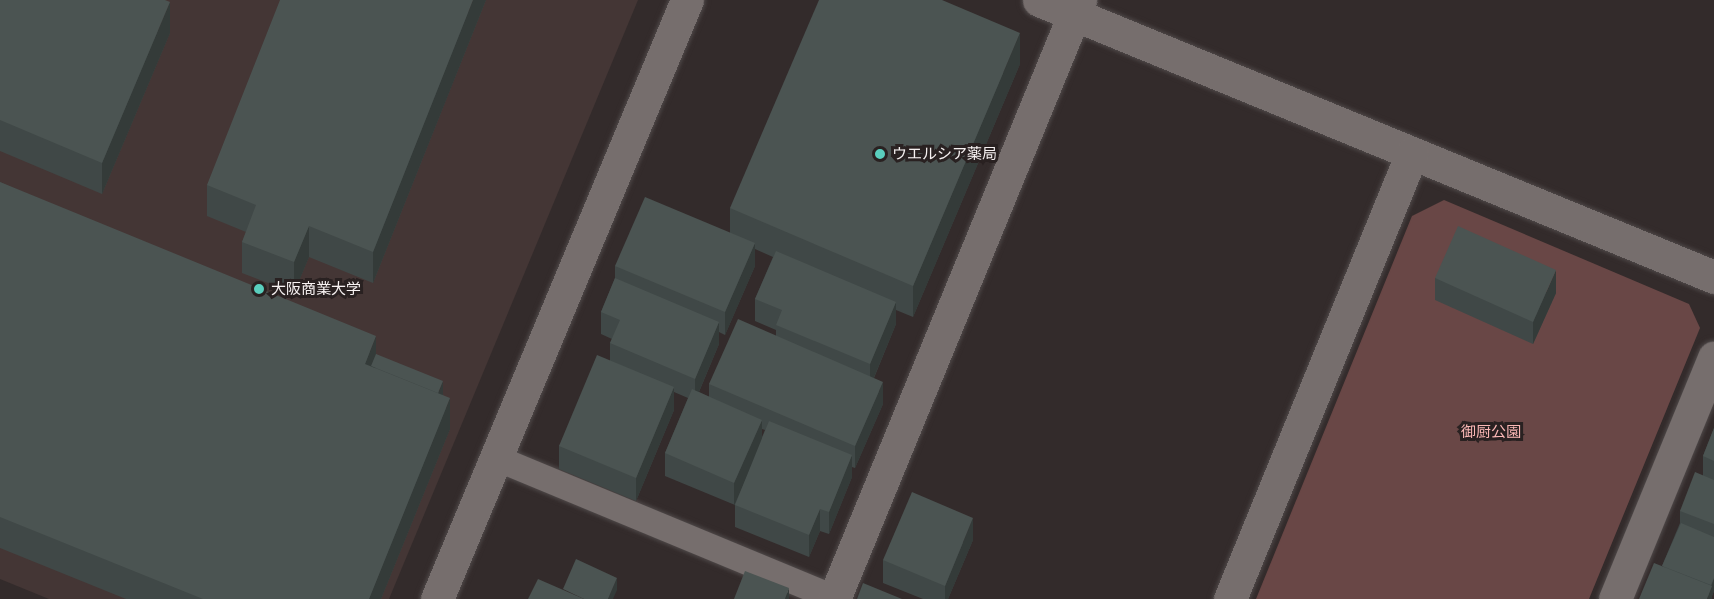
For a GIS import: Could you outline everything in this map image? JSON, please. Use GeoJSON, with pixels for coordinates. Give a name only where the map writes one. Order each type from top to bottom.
{"type":"FeatureCollection","features":[{"type":"Feature","properties":{"kind":"street"},"geometry":{"type":"LineString","coordinates":[[437,599],[687,0]]}},
{"type":"Feature","properties":{"kind":"street"},"geometry":{"type":"LineString","coordinates":[[1039,0],[1077,7],[1412,154],[1714,277]]}},
{"type":"Feature","properties":{"kind":"street"},"geometry":{"type":"LineString","coordinates":[[834,599],[1077,7]]}},
{"type":"Feature","properties":{"kind":"street"},"geometry":{"type":"LineString","coordinates":[[1230,599],[1412,154]]}},
{"type":"Feature","properties":{"kind":"street"},"geometry":{"type":"LineString","coordinates":[[1615,599],[1714,358]]}},
{"type":"Feature","properties":{"kind":"lane"},"geometry":{"type":"LineString","coordinates":[[496,458],[834,599]]}},
{"type":"Feature","properties":{"kind":"shaded area","name":"大阪商業大学"},"geometry":{"type":"Polygon","coordinates":[[[0,0],[638,0],[389,599],[49,599],[0,579],[0,0]]]}},
{"type":"Feature","properties":{"kind":"green space","name":"御厨公園"},"geometry":{"type":"Polygon","coordinates":[[[1444,200],[1689,304],[1700,328],[1589,599],[1256,599],[1412,216],[1444,200]]]}},
{"type":"Feature","properties":{"kind":"building"},"geometry":{"type":"Polygon","coordinates":[[[0,0],[165,0],[170,2],[102,163],[0,120],[0,0]]]}},
{"type":"Feature","properties":{"kind":"building"},"geometry":{"type":"Polygon","coordinates":[[[280,0],[473,0],[373,252],[309,226],[294,262],[242,242],[256,205],[207,185],[280,0]]]}},
{"type":"Feature","properties":{"kind":"building"},"geometry":{"type":"Polygon","coordinates":[[[819,0],[942,0],[1020,33],[913,286],[730,208],[819,0]]]}},
{"type":"Feature","properties":{"kind":"building"},"geometry":{"type":"Polygon","coordinates":[[[0,182],[376,336],[365,364],[450,398],[369,599],[203,599],[0,517],[0,182]]]}},
{"type":"Feature","properties":{"kind":"building"},"geometry":{"type":"Polygon","coordinates":[[[645,197],[755,243],[725,312],[615,266],[645,197]]]}},
{"type":"Feature","properties":{"kind":"building"},"geometry":{"type":"Polygon","coordinates":[[[1458,226],[1556,270],[1533,322],[1435,278],[1458,226]]]}},
{"type":"Feature","properties":{"kind":"building"},"geometry":{"type":"Polygon","coordinates":[[[776,251],[896,302],[870,364],[776,325],[782,310],[755,299],[776,251]]]}},
{"type":"Feature","properties":{"kind":"building"},"geometry":{"type":"Polygon","coordinates":[[[615,278],[719,322],[695,379],[610,343],[620,320],[601,312],[615,278]]]}},
{"type":"Feature","properties":{"kind":"building"},"geometry":{"type":"Polygon","coordinates":[[[738,319],[883,382],[855,446],[709,384],[738,319]]]}},
{"type":"Feature","properties":{"kind":"building"},"geometry":{"type":"Polygon","coordinates":[[[376,354],[443,381],[438,393],[371,366],[376,354]]]}},
{"type":"Feature","properties":{"kind":"building"},"geometry":{"type":"Polygon","coordinates":[[[597,355],[674,387],[636,478],[559,446],[597,355]]]}},
{"type":"Feature","properties":{"kind":"building"},"geometry":{"type":"Polygon","coordinates":[[[692,389],[762,420],[734,483],[665,453],[692,389]]]}},
{"type":"Feature","properties":{"kind":"building"},"geometry":{"type":"Polygon","coordinates":[[[769,421],[852,455],[829,512],[820,509],[809,535],[735,505],[769,421]]]}},
{"type":"Feature","properties":{"kind":"building"},"geometry":{"type":"Polygon","coordinates":[[[1714,428],[1714,461],[1703,456],[1714,428]]]}},
{"type":"Feature","properties":{"kind":"building"},"geometry":{"type":"Polygon","coordinates":[[[1695,472],[1714,480],[1714,524],[1680,511],[1695,472]]]}},
{"type":"Feature","properties":{"kind":"building"},"geometry":{"type":"Polygon","coordinates":[[[912,492],[973,518],[945,586],[883,560],[912,492]]]}},
{"type":"Feature","properties":{"kind":"building"},"geometry":{"type":"Polygon","coordinates":[[[1681,523],[1714,537],[1714,578],[1711,585],[1662,566],[1681,523]]]}},
{"type":"Feature","properties":{"kind":"building"},"geometry":{"type":"Polygon","coordinates":[[[576,559],[617,578],[608,599],[584,599],[563,589],[576,559]]]}},
{"type":"Feature","properties":{"kind":"building"},"geometry":{"type":"Polygon","coordinates":[[[1654,563],[1712,586],[1707,599],[1639,599],[1654,563]]]}},
{"type":"Feature","properties":{"kind":"building"},"geometry":{"type":"Polygon","coordinates":[[[745,571],[789,588],[785,599],[734,599],[745,571]]]}},
{"type":"Feature","properties":{"kind":"building"},"geometry":{"type":"Polygon","coordinates":[[[538,579],[584,599],[528,599],[538,579]]]}},
{"type":"Feature","properties":{"kind":"building"},"geometry":{"type":"Polygon","coordinates":[[[863,583],[902,599],[857,599],[863,583]]]}},
{"type":"Feature","properties":{"kind":"place","name":"ウエルシア薬局"},"geometry":{"type":"Point","coordinates":[880,154]}},
{"type":"Feature","properties":{"kind":"place","name":"大阪商業大学"},"geometry":{"type":"Point","coordinates":[259,289]}}]}
